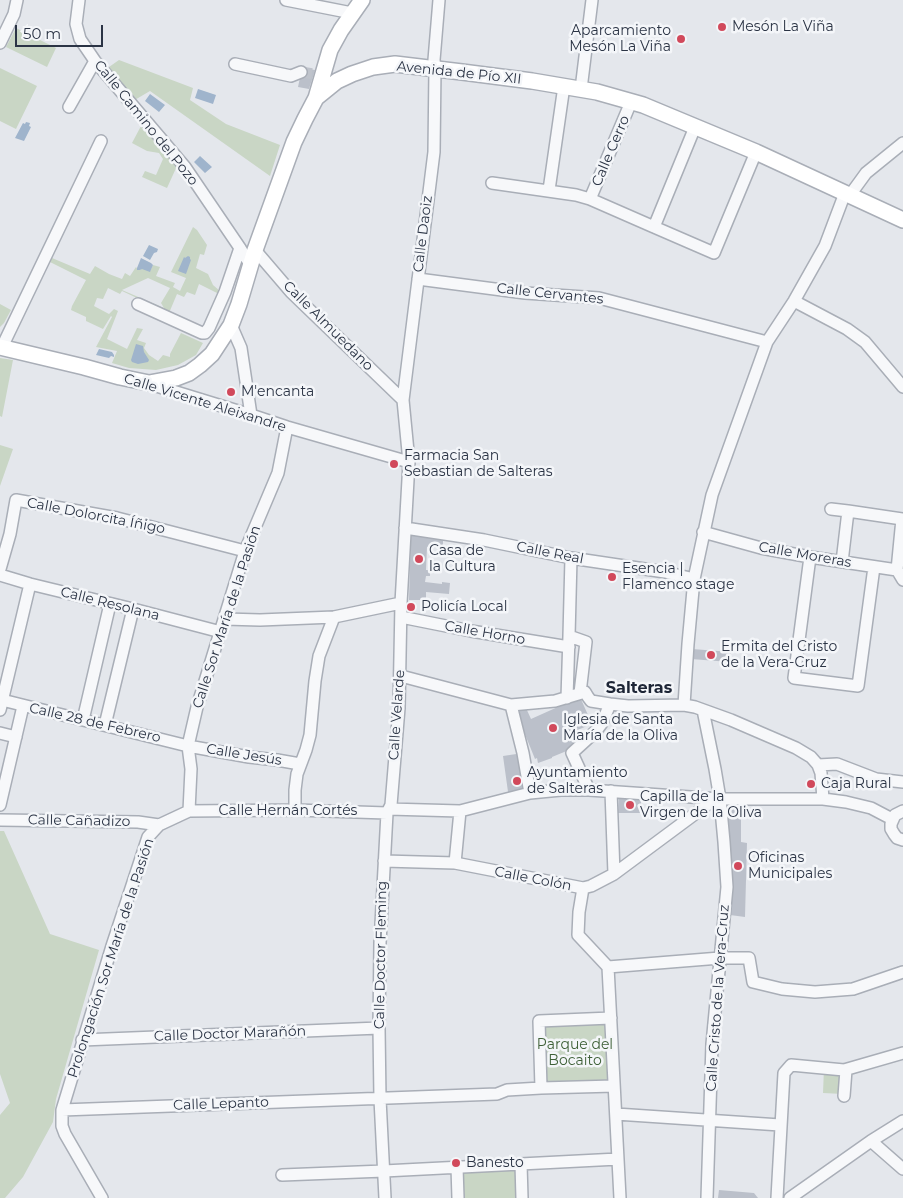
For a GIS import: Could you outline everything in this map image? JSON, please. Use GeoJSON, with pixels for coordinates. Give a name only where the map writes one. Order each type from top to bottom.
{"type":"FeatureCollection","features":[{"type":"Feature","properties":{"kind":"main road"},"geometry":{"type":"LineString","coordinates":[[316,98],[318,75],[330,50],[362,0]]}},
{"type":"Feature","properties":{"kind":"main road","name":"Avenida de Pío XII"},"geometry":{"type":"LineString","coordinates":[[149,384],[189,373],[212,354],[231,325],[294,142],[316,98],[336,81],[373,67],[395,64],[436,68],[564,86],[597,92],[643,105],[756,152],[903,220]]}},
{"type":"Feature","properties":{"kind":"main road","name":"Calle Vicente Aleixandre"},"geometry":{"type":"LineString","coordinates":[[1,347],[149,384]]}},
{"type":"Feature","properties":{"kind":"street"},"geometry":{"type":"LineString","coordinates":[[0,44],[14,14],[18,0]]}},
{"type":"Feature","properties":{"kind":"street","name":"Calle Camino del Pozo"},"geometry":{"type":"LineString","coordinates":[[79,0],[76,24],[80,40],[95,61],[185,167],[251,266]]}},
{"type":"Feature","properties":{"kind":"street"},"geometry":{"type":"LineString","coordinates":[[286,0],[352,13]]}},
{"type":"Feature","properties":{"kind":"street","name":"Calle Daoiz"},"geometry":{"type":"LineString","coordinates":[[405,528],[410,462],[403,400],[434,152],[436,68],[434,60],[439,0]]}},
{"type":"Feature","properties":{"kind":"street"},"geometry":{"type":"LineString","coordinates":[[580,89],[592,0]]}},
{"type":"Feature","properties":{"kind":"street"},"geometry":{"type":"LineString","coordinates":[[69,107],[95,61]]}},
{"type":"Feature","properties":{"kind":"street"},"geometry":{"type":"LineString","coordinates":[[235,64],[290,76],[301,72]]}},
{"type":"Feature","properties":{"kind":"street"},"geometry":{"type":"LineString","coordinates":[[549,190],[564,86]]}},
{"type":"Feature","properties":{"kind":"street","name":"Calle Cerro"},"geometry":{"type":"LineString","coordinates":[[590,199],[631,102]]}},
{"type":"Feature","properties":{"kind":"street"},"geometry":{"type":"LineString","coordinates":[[654,227],[695,127]]}},
{"type":"Feature","properties":{"kind":"street"},"geometry":{"type":"LineString","coordinates":[[1,347],[101,141]]}},
{"type":"Feature","properties":{"kind":"street"},"geometry":{"type":"LineString","coordinates":[[684,705],[694,579],[703,532],[712,495],[767,342],[794,301],[825,246],[847,194],[866,173],[903,143]]}},
{"type":"Feature","properties":{"kind":"street"},"geometry":{"type":"LineString","coordinates":[[492,183],[549,190],[590,199],[714,253],[756,152]]}},
{"type":"Feature","properties":{"kind":"street"},"geometry":{"type":"LineString","coordinates":[[138,304],[202,333],[205,332],[209,328],[225,292],[240,248]]}},
{"type":"Feature","properties":{"kind":"street","name":"Calle Almuedano"},"geometry":{"type":"LineString","coordinates":[[256,250],[292,292],[403,400]]}},
{"type":"Feature","properties":{"kind":"street","name":"Calle Cervantes"},"geometry":{"type":"LineString","coordinates":[[418,279],[525,293],[599,298],[767,342]]}},
{"type":"Feature","properties":{"kind":"street"},"geometry":{"type":"LineString","coordinates":[[794,301],[847,329],[865,342],[903,388]]}},
{"type":"Feature","properties":{"kind":"street"},"geometry":{"type":"LineString","coordinates":[[231,325],[241,348],[251,415]]}},
{"type":"Feature","properties":{"kind":"street","name":"Calle Vicente Aleixandre"},"geometry":{"type":"LineString","coordinates":[[149,384],[287,428],[410,462]]}},
{"type":"Feature","properties":{"kind":"street","name":"Calle Sor María de la Pasión"},"geometry":{"type":"LineString","coordinates":[[189,811],[191,769],[188,746],[197,707],[245,551],[278,473],[287,428]]}},
{"type":"Feature","properties":{"kind":"street","name":"Calle Dolorcita Íñigo"},"geometry":{"type":"LineString","coordinates":[[0,569],[10,534],[16,500],[117,518],[245,551]]}},
{"type":"Feature","properties":{"kind":"street"},"geometry":{"type":"LineString","coordinates":[[831,509],[903,519],[900,575]]}},
{"type":"Feature","properties":{"kind":"street"},"geometry":{"type":"LineString","coordinates":[[842,562],[848,512]]}},
{"type":"Feature","properties":{"kind":"street","name":"Calle Real"},"geometry":{"type":"LineString","coordinates":[[405,528],[484,540],[571,558],[664,572],[694,579]]}},
{"type":"Feature","properties":{"kind":"street","name":"Calle Velarde"},"geometry":{"type":"LineString","coordinates":[[388,811],[391,805],[399,708],[405,528]]}},
{"type":"Feature","properties":{"kind":"street","name":"Calle Moreras"},"geometry":{"type":"LineString","coordinates":[[703,532],[761,548],[874,566],[900,575]]}},
{"type":"Feature","properties":{"kind":"street"},"geometry":{"type":"LineString","coordinates":[[810,557],[794,678],[858,686],[874,566]]}},
{"type":"Feature","properties":{"kind":"street"},"geometry":{"type":"LineString","coordinates":[[567,698],[571,558]]}},
{"type":"Feature","properties":{"kind":"street","name":"Calle Resolana"},"geometry":{"type":"LineString","coordinates":[[0,575],[221,632]]}},
{"type":"Feature","properties":{"kind":"street"},"geometry":{"type":"LineString","coordinates":[[1,705],[30,584]]}},
{"type":"Feature","properties":{"kind":"street"},"geometry":{"type":"LineString","coordinates":[[225,619],[260,620],[334,617],[401,603]]}},
{"type":"Feature","properties":{"kind":"street"},"geometry":{"type":"LineString","coordinates":[[83,720],[110,604]]}},
{"type":"Feature","properties":{"kind":"street"},"geometry":{"type":"LineString","coordinates":[[104,725],[133,609]]}},
{"type":"Feature","properties":{"kind":"street"},"geometry":{"type":"LineString","coordinates":[[295,810],[297,774],[310,734],[319,656],[334,617]]}},
{"type":"Feature","properties":{"kind":"street","name":"Calle Horno"},"geometry":{"type":"LineString","coordinates":[[401,617],[471,631],[569,642]]}},
{"type":"Feature","properties":{"kind":"street"},"geometry":{"type":"LineString","coordinates":[[569,642],[586,642],[580,693]]}},
{"type":"Feature","properties":{"kind":"street"},"geometry":{"type":"LineString","coordinates":[[400,676],[511,705],[556,700],[585,692],[591,701],[610,704],[628,706],[684,705],[703,710],[796,748],[811,757],[818,765],[821,773],[823,799]]}},
{"type":"Feature","properties":{"kind":"street"},"geometry":{"type":"LineString","coordinates":[[589,790],[572,753],[596,731],[602,723],[610,704]]}},
{"type":"Feature","properties":{"kind":"street","name":"Calle 28 de Febrero"},"geometry":{"type":"LineString","coordinates":[[1,705],[24,706],[188,746]]}},
{"type":"Feature","properties":{"kind":"street"},"geometry":{"type":"LineString","coordinates":[[511,705],[523,753],[530,793]]}},
{"type":"Feature","properties":{"kind":"street"},"geometry":{"type":"LineString","coordinates":[[0,805],[24,706]]}},
{"type":"Feature","properties":{"kind":"street","name":"Calle Cristo de la Vera-Cruz"},"geometry":{"type":"LineString","coordinates":[[703,710],[715,769],[717,799],[724,842],[726,887],[712,1044],[707,1198]]}},
{"type":"Feature","properties":{"kind":"street"},"geometry":{"type":"LineString","coordinates":[[0,733],[16,737]]}},
{"type":"Feature","properties":{"kind":"street","name":"Calle Jesús"},"geometry":{"type":"LineString","coordinates":[[188,746],[300,764]]}},
{"type":"Feature","properties":{"kind":"street"},"geometry":{"type":"LineString","coordinates":[[818,765],[836,764],[876,779],[903,782]]}},
{"type":"Feature","properties":{"kind":"street","name":"Calle Hernán Cortés"},"geometry":{"type":"LineString","coordinates":[[189,811],[460,811],[530,793],[589,790],[717,799],[823,799],[871,808],[892,819]]}},
{"type":"Feature","properties":{"kind":"street"},"geometry":{"type":"LineString","coordinates":[[611,791],[614,874]]}},
{"type":"Feature","properties":{"kind":"street","name":"Calle Colón"},"geometry":{"type":"LineString","coordinates":[[384,861],[455,864],[582,888],[591,886],[614,874],[717,799]]}},
{"type":"Feature","properties":{"kind":"street","name":"Prolongación Sor María de la Pasión"},"geometry":{"type":"LineString","coordinates":[[102,1198],[65,1134],[62,1126],[62,1110],[82,1040],[148,836],[159,825],[189,811]]}},
{"type":"Feature","properties":{"kind":"street","name":"Calle Doctor Fleming"},"geometry":{"type":"LineString","coordinates":[[385,1198],[379,1028],[380,943],[388,811]]}},
{"type":"Feature","properties":{"kind":"street"},"geometry":{"type":"LineString","coordinates":[[455,864],[460,811]]}},
{"type":"Feature","properties":{"kind":"street"},"geometry":{"type":"LineString","coordinates":[[903,811],[895,815],[891,824],[894,834],[897,838],[903,840]]}},
{"type":"Feature","properties":{"kind":"street","name":"Calle Cañadizo"},"geometry":{"type":"LineString","coordinates":[[0,820],[138,822],[159,825]]}},
{"type":"Feature","properties":{"kind":"street"},"geometry":{"type":"LineString","coordinates":[[582,888],[578,935],[608,967],[620,1198]]}},
{"type":"Feature","properties":{"kind":"street"},"geometry":{"type":"LineString","coordinates":[[608,967],[720,958],[749,958],[752,982],[782,989],[815,992],[853,989],[903,972]]}},
{"type":"Feature","properties":{"kind":"street"},"geometry":{"type":"LineString","coordinates":[[541,1088],[539,1021],[611,1018]]}},
{"type":"Feature","properties":{"kind":"street","name":"Calle Doctor Marañón"},"geometry":{"type":"LineString","coordinates":[[82,1040],[379,1028]]}},
{"type":"Feature","properties":{"kind":"street"},"geometry":{"type":"LineString","coordinates":[[777,1198],[784,1073],[791,1066],[846,1070],[903,1053]]}},
{"type":"Feature","properties":{"kind":"street"},"geometry":{"type":"LineString","coordinates":[[844,1096],[846,1070]]}},
{"type":"Feature","properties":{"kind":"street","name":"Calle Lepanto"},"geometry":{"type":"LineString","coordinates":[[62,1110],[497,1094],[507,1090],[614,1086]]}},
{"type":"Feature","properties":{"kind":"street"},"geometry":{"type":"LineString","coordinates":[[616,1114],[780,1126]]}},
{"type":"Feature","properties":{"kind":"street"},"geometry":{"type":"LineString","coordinates":[[790,1198],[903,1122]]}},
{"type":"Feature","properties":{"kind":"street"},"geometry":{"type":"LineString","coordinates":[[871,1142],[903,1169]]}},
{"type":"Feature","properties":{"kind":"street"},"geometry":{"type":"LineString","coordinates":[[282,1175],[618,1159]]}},
{"type":"Feature","properties":{"kind":"street"},"geometry":{"type":"LineString","coordinates":[[520,1164],[522,1198]]}},
{"type":"Feature","properties":{"kind":"street"},"geometry":{"type":"LineString","coordinates":[[457,1167],[458,1198]]}},
{"type":"Feature","properties":{"kind":"green space"},"geometry":{"type":"Polygon","coordinates":[[[16,28],[56,48],[47,67],[6,47],[16,28]]]}},
{"type":"Feature","properties":{"kind":"green space"},"geometry":{"type":"Polygon","coordinates":[[[119,60],[193,88],[190,100],[226,124],[280,145],[270,176],[150,91],[133,101],[109,67],[119,60]]]}},
{"type":"Feature","properties":{"kind":"green space"},"geometry":{"type":"Polygon","coordinates":[[[0,68],[37,86],[16,129],[0,121],[0,68]]]}},
{"type":"Feature","properties":{"kind":"green space"},"geometry":{"type":"Polygon","coordinates":[[[141,126],[177,166],[167,188],[142,177],[145,171],[156,175],[163,159],[159,153],[147,151],[132,143],[141,126]]]}},
{"type":"Feature","properties":{"kind":"green space"},"geometry":{"type":"Polygon","coordinates":[[[193,227],[207,245],[204,255],[200,254],[196,268],[208,274],[213,285],[220,291],[219,294],[199,284],[195,295],[187,292],[184,297],[177,294],[169,313],[122,291],[120,294],[108,288],[103,299],[97,298],[94,306],[109,314],[114,309],[118,311],[107,339],[127,349],[137,328],[143,329],[137,340],[146,343],[144,348],[149,355],[158,361],[163,355],[170,357],[181,333],[203,343],[196,355],[178,365],[156,370],[129,368],[112,363],[117,351],[96,347],[111,316],[103,329],[86,321],[86,317],[71,310],[86,280],[50,262],[52,258],[90,274],[95,266],[122,279],[125,273],[130,276],[136,267],[138,270],[142,268],[150,271],[153,265],[160,267],[156,276],[175,283],[173,287],[180,291],[186,278],[171,272],[193,227]],[[148,278],[122,290],[164,308],[161,303],[170,288],[148,278]]]}},
{"type":"Feature","properties":{"kind":"green space"},"geometry":{"type":"Polygon","coordinates":[[[0,304],[11,310],[0,327],[0,304]]]}},
{"type":"Feature","properties":{"kind":"green space"},"geometry":{"type":"Polygon","coordinates":[[[0,358],[13,360],[2,417],[0,416],[0,358]]]}},
{"type":"Feature","properties":{"kind":"green space"},"geometry":{"type":"Polygon","coordinates":[[[0,445],[13,449],[0,486],[0,445]]]}},
{"type":"Feature","properties":{"kind":"green space"},"geometry":{"type":"Polygon","coordinates":[[[0,831],[4,831],[50,934],[99,950],[56,1099],[53,1122],[23,1177],[5,1198],[0,1198],[0,1115],[10,1103],[0,1074],[0,831]]]}},
{"type":"Feature","properties":{"kind":"green space","name":"Parque del Bocaito"},"geometry":{"type":"Polygon","coordinates":[[[611,1018],[614,1086],[541,1088],[539,1021],[611,1018]]]}},
{"type":"Feature","properties":{"kind":"green space"},"geometry":{"type":"Polygon","coordinates":[[[824,1068],[844,1070],[843,1094],[823,1093],[824,1068]]]}},
{"type":"Feature","properties":{"kind":"green space"},"geometry":{"type":"Polygon","coordinates":[[[521,1164],[522,1198],[458,1198],[457,1167],[521,1164]]]}},
{"type":"Feature","properties":{"kind":"water"},"geometry":{"type":"Polygon","coordinates":[[[198,89],[216,95],[213,104],[195,98],[198,89]]]}},
{"type":"Feature","properties":{"kind":"water"},"geometry":{"type":"Polygon","coordinates":[[[150,94],[165,105],[159,112],[145,101],[150,94]]]}},
{"type":"Feature","properties":{"kind":"water"},"geometry":{"type":"Polygon","coordinates":[[[26,122],[30,123],[29,126],[31,127],[24,141],[15,138],[23,123],[25,124],[26,122]]]}},
{"type":"Feature","properties":{"kind":"water"},"geometry":{"type":"Polygon","coordinates":[[[200,156],[212,167],[205,173],[194,162],[200,156]]]}},
{"type":"Feature","properties":{"kind":"water"},"geometry":{"type":"Polygon","coordinates":[[[149,245],[158,249],[150,260],[143,256],[149,245]]]}},
{"type":"Feature","properties":{"kind":"water"},"geometry":{"type":"Polygon","coordinates":[[[188,256],[191,260],[186,274],[178,271],[184,257],[188,256]]]}},
{"type":"Feature","properties":{"kind":"water"},"geometry":{"type":"Polygon","coordinates":[[[141,258],[153,265],[150,272],[142,269],[137,270],[141,258]]]}},
{"type":"Feature","properties":{"kind":"water"},"geometry":{"type":"Polygon","coordinates":[[[136,344],[143,346],[149,360],[148,362],[138,364],[132,362],[136,344]]]}},
{"type":"Feature","properties":{"kind":"water"},"geometry":{"type":"Polygon","coordinates":[[[99,349],[112,352],[114,357],[111,356],[109,358],[96,355],[99,349]]]}},
{"type":"Feature","properties":{"kind":"building"},"geometry":{"type":"Polygon","coordinates":[[[302,68],[315,70],[309,89],[298,87],[302,68]]]}},
{"type":"Feature","properties":{"kind":"building","name":"Casa de la Cultura"},"geometry":{"type":"Polygon","coordinates":[[[411,534],[443,539],[443,548],[427,547],[426,570],[430,570],[430,576],[426,576],[425,582],[450,583],[449,594],[426,592],[426,600],[409,600],[411,534]]]}},
{"type":"Feature","properties":{"kind":"building","name":"Ermita del Cristo de la Vera-Cruz"},"geometry":{"type":"Polygon","coordinates":[[[692,649],[731,652],[730,662],[691,659],[692,649]]]}},
{"type":"Feature","properties":{"kind":"building","name":"Iglesia de Santa María de la Oliva"},"geometry":{"type":"Polygon","coordinates":[[[580,697],[592,724],[575,731],[579,739],[576,741],[577,745],[538,763],[516,712],[526,708],[531,719],[580,697]]]}},
{"type":"Feature","properties":{"kind":"building","name":"Ayuntamiento de Salteras"},"geometry":{"type":"Polygon","coordinates":[[[523,753],[530,793],[509,799],[503,756],[523,753]]]}},
{"type":"Feature","properties":{"kind":"building","name":"Capilla de la Virgen de la Oliva"},"geometry":{"type":"Polygon","coordinates":[[[619,795],[641,797],[641,813],[618,813],[619,795]]]}},
{"type":"Feature","properties":{"kind":"building","name":"Oficinas Municipales"},"geometry":{"type":"Polygon","coordinates":[[[726,806],[741,806],[741,842],[747,843],[745,917],[730,915],[732,889],[726,806]]]}},
{"type":"Feature","properties":{"kind":"building"},"geometry":{"type":"Polygon","coordinates":[[[719,1190],[754,1193],[758,1198],[718,1198],[719,1190]]]}},
{"type":"Feature","properties":{"kind":"tunnel"},"geometry":{"type":"LineString","coordinates":[[301,72],[314,74]]}},
{"type":"Feature","properties":{"kind":"place","name":"Mesón La Viña"},"geometry":{"type":"Point","coordinates":[722,27]}},
{"type":"Feature","properties":{"kind":"place","name":"Aparcamiento Mesón La Viña"},"geometry":{"type":"Point","coordinates":[681,39]}},
{"type":"Feature","properties":{"kind":"place","name":"M'encanta"},"geometry":{"type":"Point","coordinates":[231,392]}},
{"type":"Feature","properties":{"kind":"place","name":"Farmacia San Sebastian de Salteras"},"geometry":{"type":"Point","coordinates":[394,464]}},
{"type":"Feature","properties":{"kind":"place","name":"Casa de la Cultura"},"geometry":{"type":"Point","coordinates":[419,559]}},
{"type":"Feature","properties":{"kind":"place","name":"Esencia | Flamenco stage"},"geometry":{"type":"Point","coordinates":[612,577]}},
{"type":"Feature","properties":{"kind":"place","name":"Policía Local"},"geometry":{"type":"Point","coordinates":[411,607]}},
{"type":"Feature","properties":{"kind":"place","name":"Ermita del Cristo de la Vera-Cruz"},"geometry":{"type":"Point","coordinates":[711,655]}},
{"type":"Feature","properties":{"kind":"place","name":"Iglesia de Santa María de la Oliva"},"geometry":{"type":"Point","coordinates":[553,728]}},
{"type":"Feature","properties":{"kind":"place","name":"Ayuntamiento de Salteras"},"geometry":{"type":"Point","coordinates":[517,781]}},
{"type":"Feature","properties":{"kind":"place","name":"Caja Rural"},"geometry":{"type":"Point","coordinates":[811,784]}},
{"type":"Feature","properties":{"kind":"place","name":"Capilla de la Virgen de la Oliva"},"geometry":{"type":"Point","coordinates":[630,805]}},
{"type":"Feature","properties":{"kind":"place","name":"Oficinas Municipales"},"geometry":{"type":"Point","coordinates":[738,866]}},
{"type":"Feature","properties":{"kind":"place","name":"Banesto"},"geometry":{"type":"Point","coordinates":[456,1163]}},
{"type":"Feature","properties":{"kind":"district","name":"Salteras"},"geometry":{"type":"Point","coordinates":[639,688]}}]}
